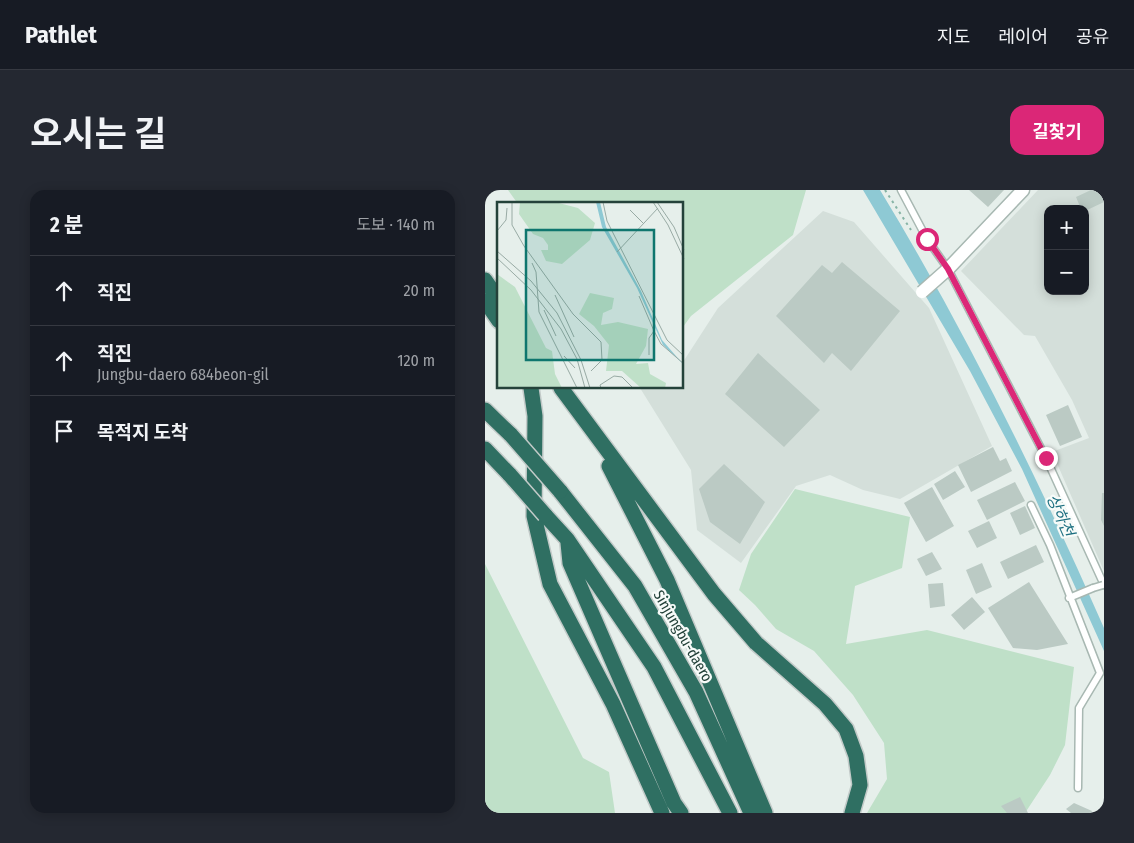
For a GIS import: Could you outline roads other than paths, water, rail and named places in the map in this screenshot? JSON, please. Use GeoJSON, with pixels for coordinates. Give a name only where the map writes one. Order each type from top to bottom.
{"type":"FeatureCollection","features":[{"type":"Feature","properties":{"kind":"highway"},"geometry":{"type":"LineString","coordinates":[[485,280],[497,297]]}},
{"type":"Feature","properties":{"kind":"highway"},"geometry":{"type":"LineString","coordinates":[[485,301],[497,318]]}},
{"type":"Feature","properties":{"kind":"highway"},"geometry":{"type":"LineString","coordinates":[[531,389],[535,416],[534,516],[550,584],[613,704],[662,813]]}},
{"type":"Feature","properties":{"kind":"highway"},"geometry":{"type":"LineString","coordinates":[[562,389],[714,594],[756,643],[825,704],[846,729],[855,756],[860,785],[852,813]]}},
{"type":"Feature","properties":{"kind":"highway","name":"Sinjungbu-daero"},"geometry":{"type":"LineString","coordinates":[[485,410],[511,435],[560,491],[635,586],[696,692],[751,813]]}},
{"type":"Feature","properties":{"kind":"highway"},"geometry":{"type":"LineString","coordinates":[[590,429],[667,580],[765,813]]}},
{"type":"Feature","properties":{"kind":"highway"},"geometry":{"type":"LineString","coordinates":[[485,449],[567,539],[654,667],[730,813]]}},
{"type":"Feature","properties":{"kind":"highway"},"geometry":{"type":"LineString","coordinates":[[567,539],[570,563],[674,802],[681,813]]}},
{"type":"Feature","properties":{"kind":"street"},"geometry":{"type":"LineString","coordinates":[[923,292],[948,269],[1023,190]]}},
{"type":"Feature","properties":{"kind":"lane"},"geometry":{"type":"LineString","coordinates":[[901,190],[927,239],[948,269],[1046,458],[1103,585],[1069,598]]}},
{"type":"Feature","properties":{"kind":"lane"},"geometry":{"type":"LineString","coordinates":[[1031,505],[1050,545],[1069,598],[1104,680]]}},
{"type":"Feature","properties":{"kind":"lane"},"geometry":{"type":"LineString","coordinates":[[1078,788],[1079,708],[1100,673]]}},
{"type":"Feature","properties":{"kind":"water"},"geometry":{"type":"Polygon","coordinates":[[[863,190],[880,190],[942,296],[971,351],[1027,460],[1104,628],[1104,651],[1022,469],[970,371],[863,190]]]}},
{"type":"Feature","properties":{"kind":"water label","name":"상하천"},"geometry":{"type":"Point","coordinates":[1061,515]}}]}
